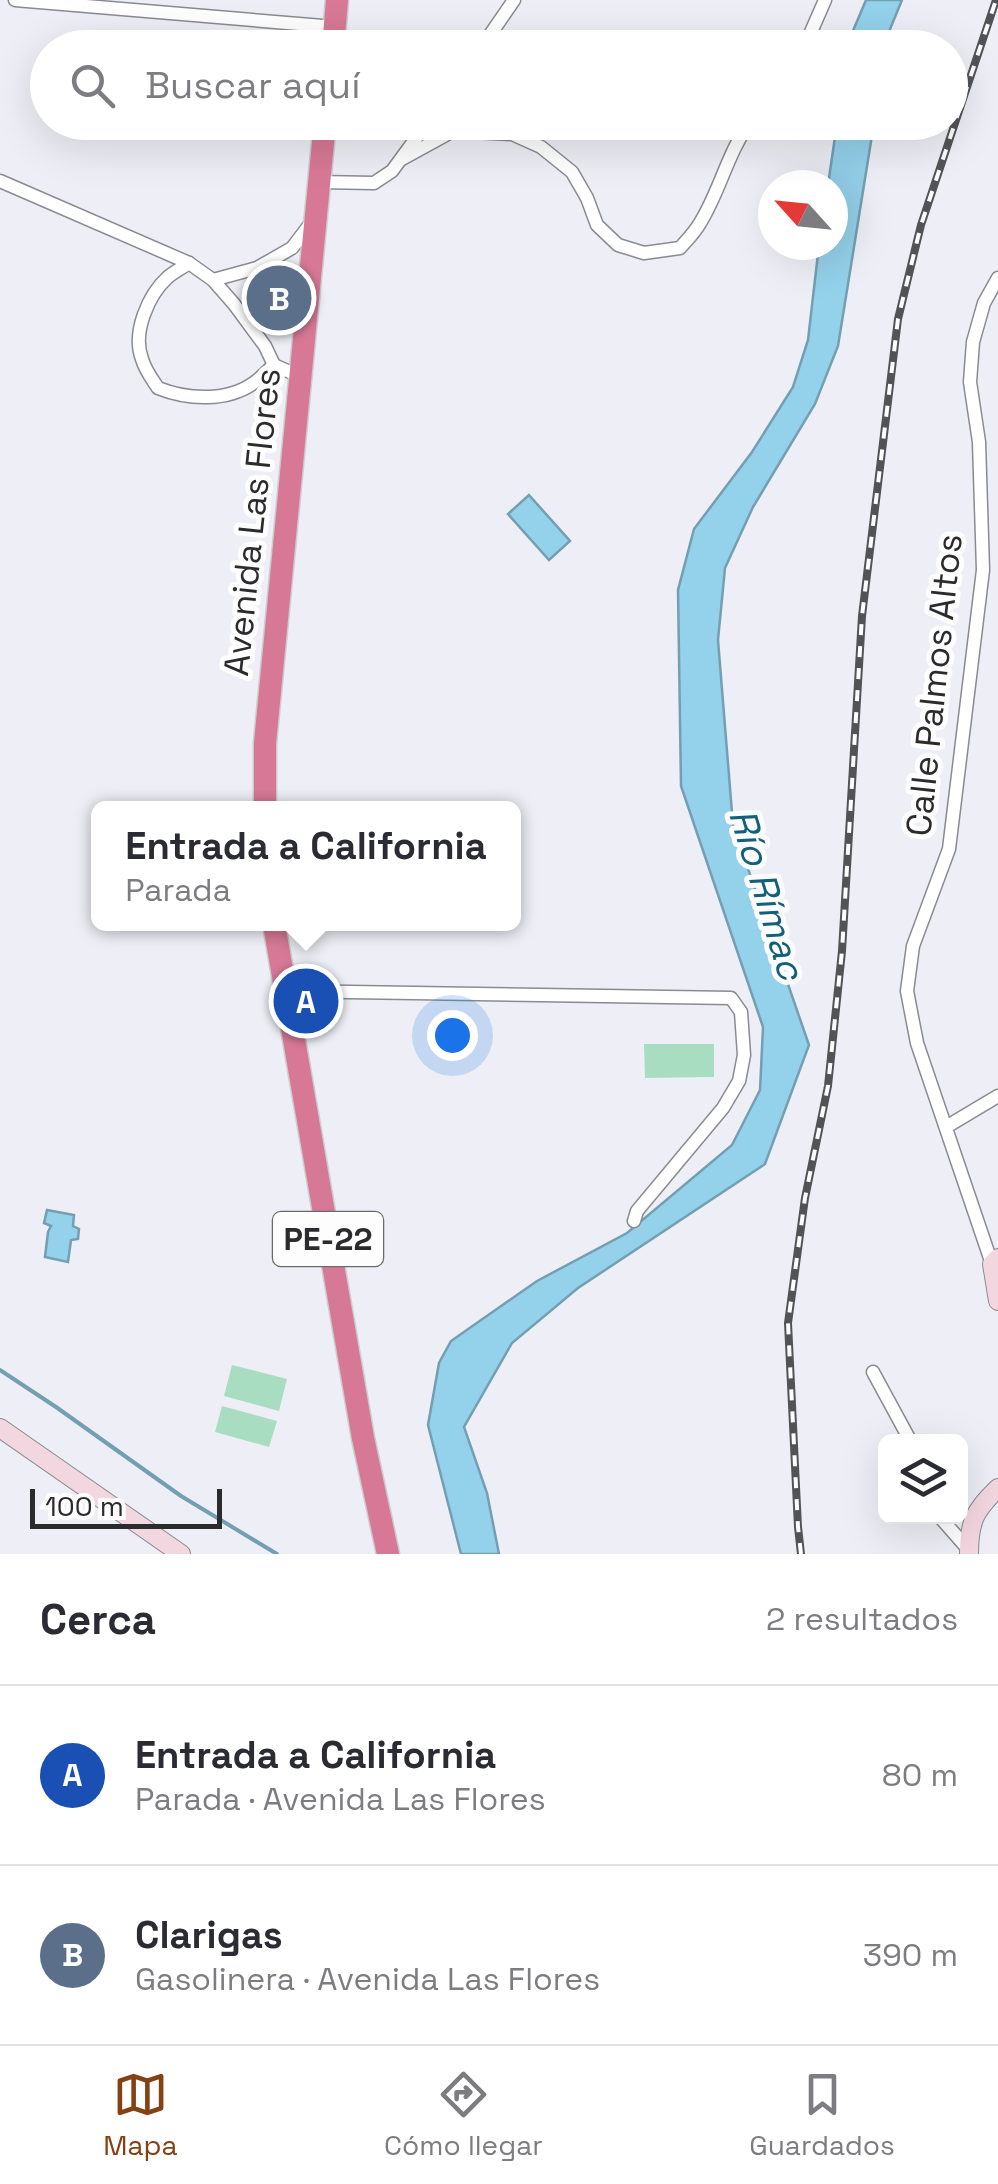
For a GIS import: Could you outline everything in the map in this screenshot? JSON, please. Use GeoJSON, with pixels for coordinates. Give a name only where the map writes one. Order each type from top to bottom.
{"type":"FeatureCollection","features":[{"type":"Feature","properties":{"kind":"highway"},"geometry":{"type":"LineString","coordinates":[[335,30],[337,0]]}},
{"type":"Feature","properties":{"kind":"highway","name":"Avenida Las Flores"},"geometry":{"type":"LineString","coordinates":[[266,801],[265,743],[323,140]]}},
{"type":"Feature","properties":{"kind":"highway","name":"PE-22"},"geometry":{"type":"LineString","coordinates":[[275,931],[363,1438],[388,1554]]}},
{"type":"Feature","properties":{"kind":"street"},"geometry":{"type":"LineString","coordinates":[[15,0],[274,30]]}},
{"type":"Feature","properties":{"kind":"street"},"geometry":{"type":"LineString","coordinates":[[493,30],[514,0]]}},
{"type":"Feature","properties":{"kind":"street"},"geometry":{"type":"LineString","coordinates":[[812,30],[825,0]]}},
{"type":"Feature","properties":{"kind":"street"},"geometry":{"type":"LineString","coordinates":[[319,182],[374,183],[392,171],[415,140]]}},
{"type":"Feature","properties":{"kind":"street"},"geometry":{"type":"LineString","coordinates":[[402,159],[435,140]]}},
{"type":"Feature","properties":{"kind":"street"},"geometry":{"type":"LineString","coordinates":[[525,140],[541,147],[572,172],[597,226],[618,245],[644,253],[680,248],[699,226],[739,140]]}},
{"type":"Feature","properties":{"kind":"street"},"geometry":{"type":"LineString","coordinates":[[0,181],[189,264],[213,280],[234,304],[274,365],[301,378]]}},
{"type":"Feature","properties":{"kind":"street"},"geometry":{"type":"LineString","coordinates":[[213,280],[256,268],[292,248],[316,218]]}},
{"type":"Feature","properties":{"kind":"street"},"geometry":{"type":"LineString","coordinates":[[189,264],[168,277],[156,292],[140,328],[141,358],[158,388],[190,398],[226,395],[253,384],[274,365]]}},
{"type":"Feature","properties":{"kind":"street","name":"Calle Palmos Altos"},"geometry":{"type":"LineString","coordinates":[[995,1261],[916,1043],[908,991],[913,946],[950,849],[982,578],[979,442],[970,382],[973,342],[984,303],[998,278]]}},
{"type":"Feature","properties":{"kind":"street"},"geometry":{"type":"LineString","coordinates":[[982,578],[998,581]]}},
{"type":"Feature","properties":{"kind":"street"},"geometry":{"type":"LineString","coordinates":[[285,991],[731,998],[740,1012],[744,1055],[739,1081],[724,1108],[636,1212],[634,1221]]}},
{"type":"Feature","properties":{"kind":"street"},"geometry":{"type":"LineString","coordinates":[[946,1126],[998,1096]]}},
{"type":"Feature","properties":{"kind":"street"},"geometry":{"type":"LineString","coordinates":[[995,1261],[998,1302]]}},
{"type":"Feature","properties":{"kind":"street"},"geometry":{"type":"LineString","coordinates":[[873,1372],[906,1434]]}},
{"type":"Feature","properties":{"kind":"street"},"geometry":{"type":"LineString","coordinates":[[0,1428],[181,1554]]}},
{"type":"Feature","properties":{"kind":"street"},"geometry":{"type":"LineString","coordinates":[[969,1551],[974,1516],[998,1488]]}},
{"type":"Feature","properties":{"kind":"street"},"geometry":{"type":"LineString","coordinates":[[946,1524],[969,1551]]}},
{"type":"Feature","properties":{"kind":"green space"},"geometry":{"type":"Polygon","coordinates":[[[644,1044],[714,1044],[714,1077],[645,1078],[644,1044]]]}},
{"type":"Feature","properties":{"kind":"green space"},"geometry":{"type":"Polygon","coordinates":[[[232,1365],[287,1379],[279,1411],[224,1396],[232,1365]]]}},
{"type":"Feature","properties":{"kind":"green space"},"geometry":{"type":"Polygon","coordinates":[[[222,1406],[277,1421],[269,1447],[215,1432],[222,1406]]]}},
{"type":"Feature","properties":{"kind":"water"},"geometry":{"type":"Polygon","coordinates":[[[866,0],[902,0],[890,30],[853,30],[866,0]]]}},
{"type":"Feature","properties":{"kind":"water"},"geometry":{"type":"Polygon","coordinates":[[[835,140],[871,140],[838,346],[815,404],[753,507],[725,568],[718,640],[733,825],[809,1045],[765,1164],[578,1288],[512,1343],[464,1427],[487,1493],[499,1554],[461,1554],[428,1425],[439,1363],[451,1341],[537,1281],[627,1233],[732,1145],[760,1090],[763,1027],[681,786],[678,590],[694,529],[752,452],[793,387],[808,340],[817,260],[848,260],[848,170],[830,170],[835,140]]]}},
{"type":"Feature","properties":{"kind":"water"},"geometry":{"type":"Polygon","coordinates":[[[529,495],[570,541],[549,560],[508,514],[529,495]]]}},
{"type":"Feature","properties":{"kind":"water"},"geometry":{"type":"Polygon","coordinates":[[[47,1210],[74,1215],[78,1239],[71,1240],[68,1262],[45,1257],[51,1226],[44,1223],[47,1210]]]}},
{"type":"Feature","properties":{"kind":"waterway"},"geometry":{"type":"LineString","coordinates":[[0,1370],[181,1496],[277,1554]]}},
{"type":"Feature","properties":{"kind":"railway"},"geometry":{"type":"LineString","coordinates":[[968,84],[996,0]]}},
{"type":"Feature","properties":{"kind":"railway"},"geometry":{"type":"LineString","coordinates":[[801,1554],[788,1323],[805,1198],[828,1086],[842,951],[862,616],[898,319],[921,225],[949,140]]}},
{"type":"Feature","properties":{"kind":"place","name":"Clarigas"},"geometry":{"type":"Point","coordinates":[279,298]}},
{"type":"Feature","properties":{"kind":"place","name":"Entrada a California"},"geometry":{"type":"Point","coordinates":[306,1001]}},
{"type":"Feature","properties":{"kind":"water label","name":"Río Rímac"},"geometry":{"type":"Point","coordinates":[767,894]}}]}
